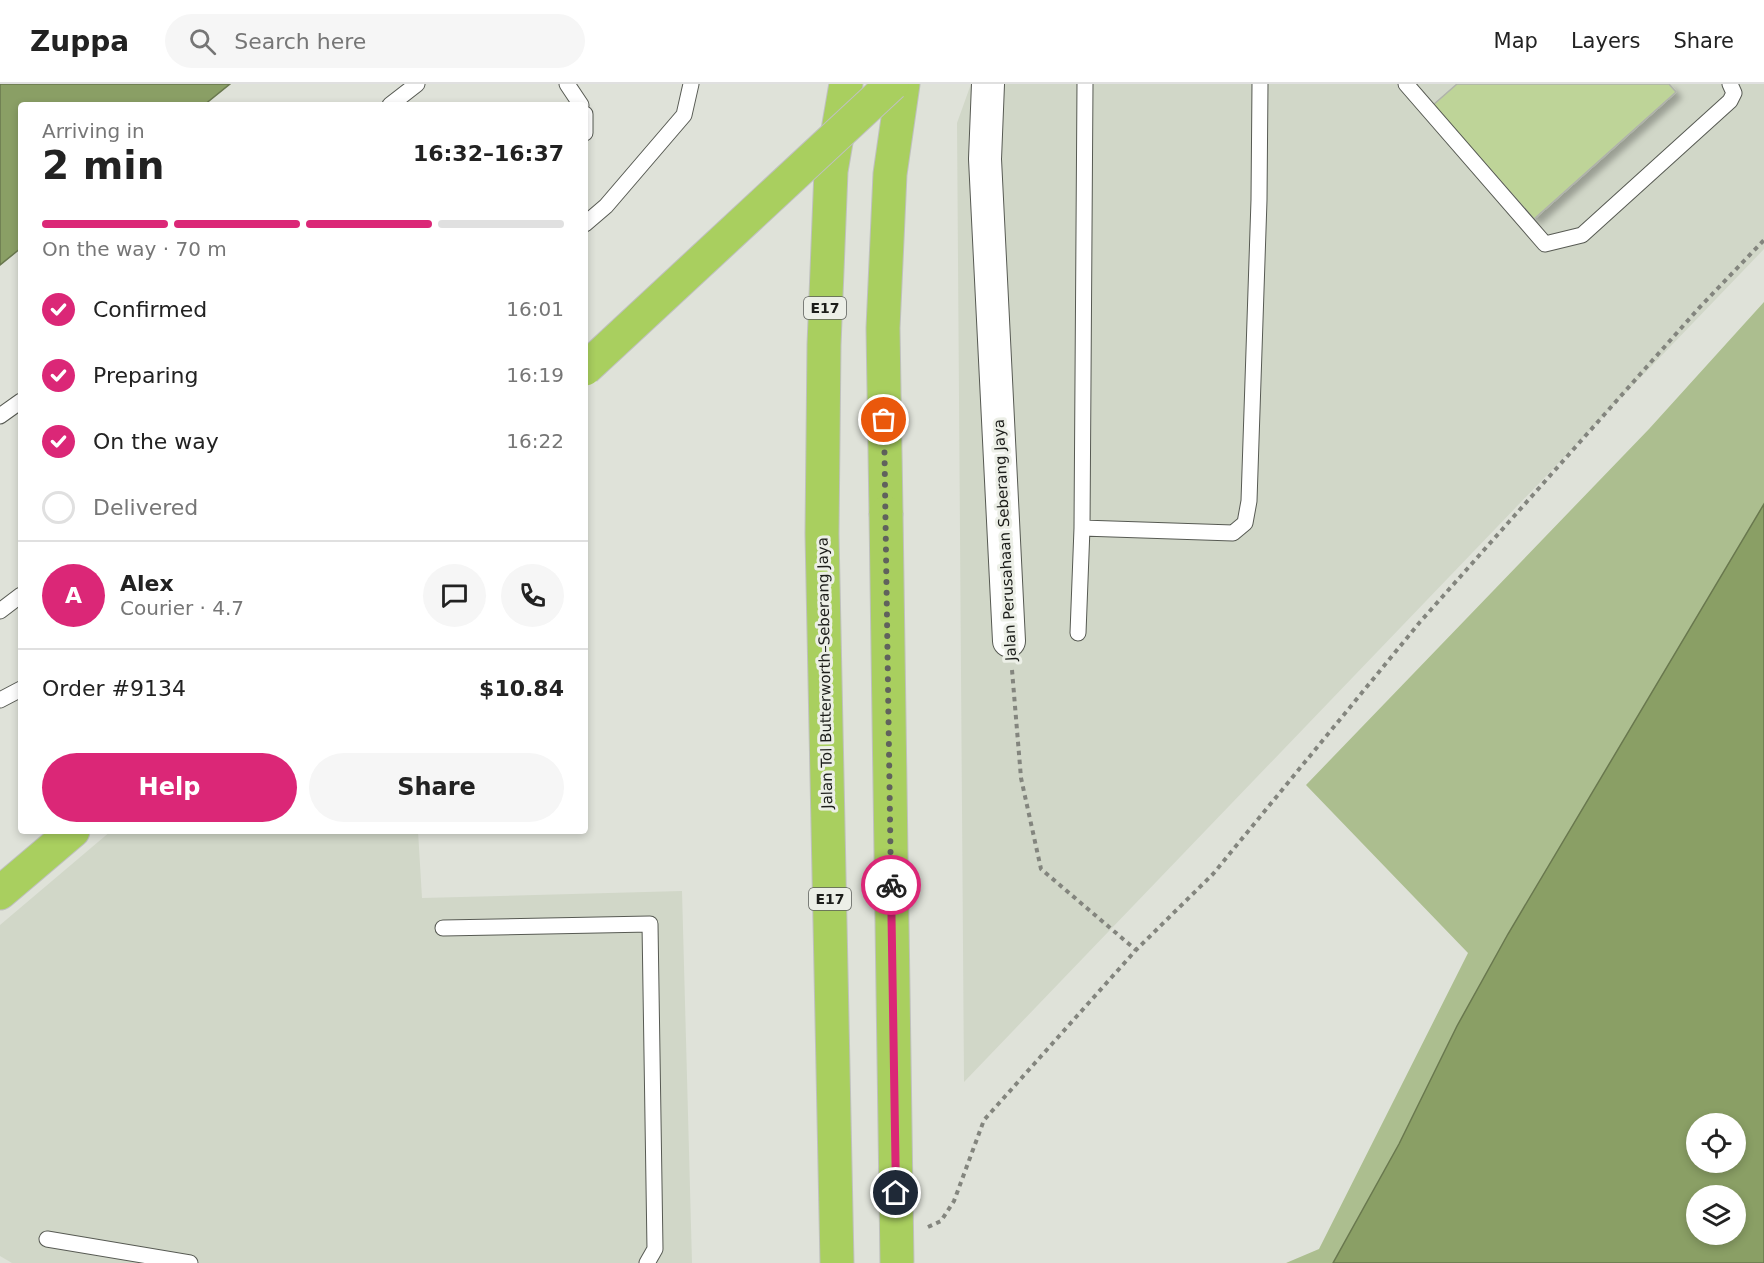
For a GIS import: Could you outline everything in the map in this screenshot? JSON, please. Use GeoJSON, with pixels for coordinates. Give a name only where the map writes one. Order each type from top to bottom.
{"type":"FeatureCollection","features":[{"type":"Feature","properties":{"kind":"highway","name":"Jalan Tol Butterworth–Seberang Jaya"},"geometry":{"type":"LineString","coordinates":[[837,1263],[822,534],[824,345],[831,171],[846,84]]}},
{"type":"Feature","properties":{"kind":"highway"},"geometry":{"type":"LineString","coordinates":[[588,366],[892,84]]}},
{"type":"Feature","properties":{"kind":"highway"},"geometry":{"type":"LineString","coordinates":[[897,1263],[883,328],[890,174],[903,84]]}},
{"type":"Feature","properties":{"kind":"highway"},"geometry":{"type":"LineString","coordinates":[[0,893],[69,834]]}},
{"type":"Feature","properties":{"kind":"street","name":"Jalan Perusahaan Seberang Jaya"},"geometry":{"type":"LineString","coordinates":[[988,84],[985,159],[1009,641]]}},
{"type":"Feature","properties":{"kind":"lane"},"geometry":{"type":"LineString","coordinates":[[394,102],[417,84]]}},
{"type":"Feature","properties":{"kind":"lane"},"geometry":{"type":"LineString","coordinates":[[567,84],[579,102]]}},
{"type":"Feature","properties":{"kind":"lane"},"geometry":{"type":"LineString","coordinates":[[588,221],[606,206],[684,115],[691,84]]}},
{"type":"Feature","properties":{"kind":"lane"},"geometry":{"type":"LineString","coordinates":[[1078,633],[1082,528],[1085,84]]}},
{"type":"Feature","properties":{"kind":"lane"},"geometry":{"type":"LineString","coordinates":[[1082,528],[1233,533],[1245,523],[1249,501],[1259,200],[1260,84]]}},
{"type":"Feature","properties":{"kind":"lane"},"geometry":{"type":"LineString","coordinates":[[1406,84],[1545,244],[1582,235],[1730,101],[1734,93],[1730,84]]}},
{"type":"Feature","properties":{"kind":"lane"},"geometry":{"type":"LineString","coordinates":[[0,416],[18,403]]}},
{"type":"Feature","properties":{"kind":"lane"},"geometry":{"type":"LineString","coordinates":[[0,611],[18,597]]}},
{"type":"Feature","properties":{"kind":"lane"},"geometry":{"type":"LineString","coordinates":[[0,700],[18,691]]}},
{"type":"Feature","properties":{"kind":"lane"},"geometry":{"type":"LineString","coordinates":[[443,928],[650,924],[655,1249],[647,1263]]}},
{"type":"Feature","properties":{"kind":"lane"},"geometry":{"type":"LineString","coordinates":[[47,1239],[190,1263]]}},
{"type":"Feature","properties":{"kind":"path"},"geometry":{"type":"LineString","coordinates":[[920,1230],[941,1221],[954,1201],[984,1120],[1136,950],[1213,874],[1420,622],[1699,308],[1764,240]]}},
{"type":"Feature","properties":{"kind":"path","name":"Jalan Perusahaan Seberang Jaya"},"geometry":{"type":"LineString","coordinates":[[1009,641],[1021,778],[1041,869],[1136,950]]}},
{"type":"Feature","properties":{"kind":"shaded area"},"geometry":{"type":"Polygon","coordinates":[[[0,84],[230,84],[208,102],[18,102],[18,250],[0,265],[0,84]]]}},
{"type":"Feature","properties":{"kind":"shaded area"},"geometry":{"type":"Polygon","coordinates":[[[971,84],[1764,84],[1764,249],[964,1082],[957,123],[971,84]]]}},
{"type":"Feature","properties":{"kind":"shaded area"},"geometry":{"type":"Polygon","coordinates":[[[1764,302],[1764,504],[1508,934],[1457,1026],[1399,1144],[1333,1263],[1286,1263],[1319,1249],[1468,953],[1306,785],[1649,429],[1764,302]]]}},
{"type":"Feature","properties":{"kind":"shaded area"},"geometry":{"type":"Polygon","coordinates":[[[1764,504],[1764,1263],[1333,1263],[1399,1144],[1457,1026],[1508,934],[1764,504]]]}},
{"type":"Feature","properties":{"kind":"shaded area"},"geometry":{"type":"Polygon","coordinates":[[[107,834],[418,834],[422,898],[682,891],[692,1263],[12,1263],[0,1256],[0,925],[107,834]]]}},
{"type":"Feature","properties":{"kind":"building"},"geometry":{"type":"Polygon","coordinates":[[[1457,84],[1669,84],[1676,92],[1534,219],[1433,105],[1457,84]]]}},
{"type":"Feature","properties":{"kind":"way so far"},"geometry":{"type":"LineString","coordinates":[[884,420],[891,885]]}},
{"type":"Feature","properties":{"kind":"route"},"geometry":{"type":"LineString","coordinates":[[891,885],[896,1193]]}}]}
